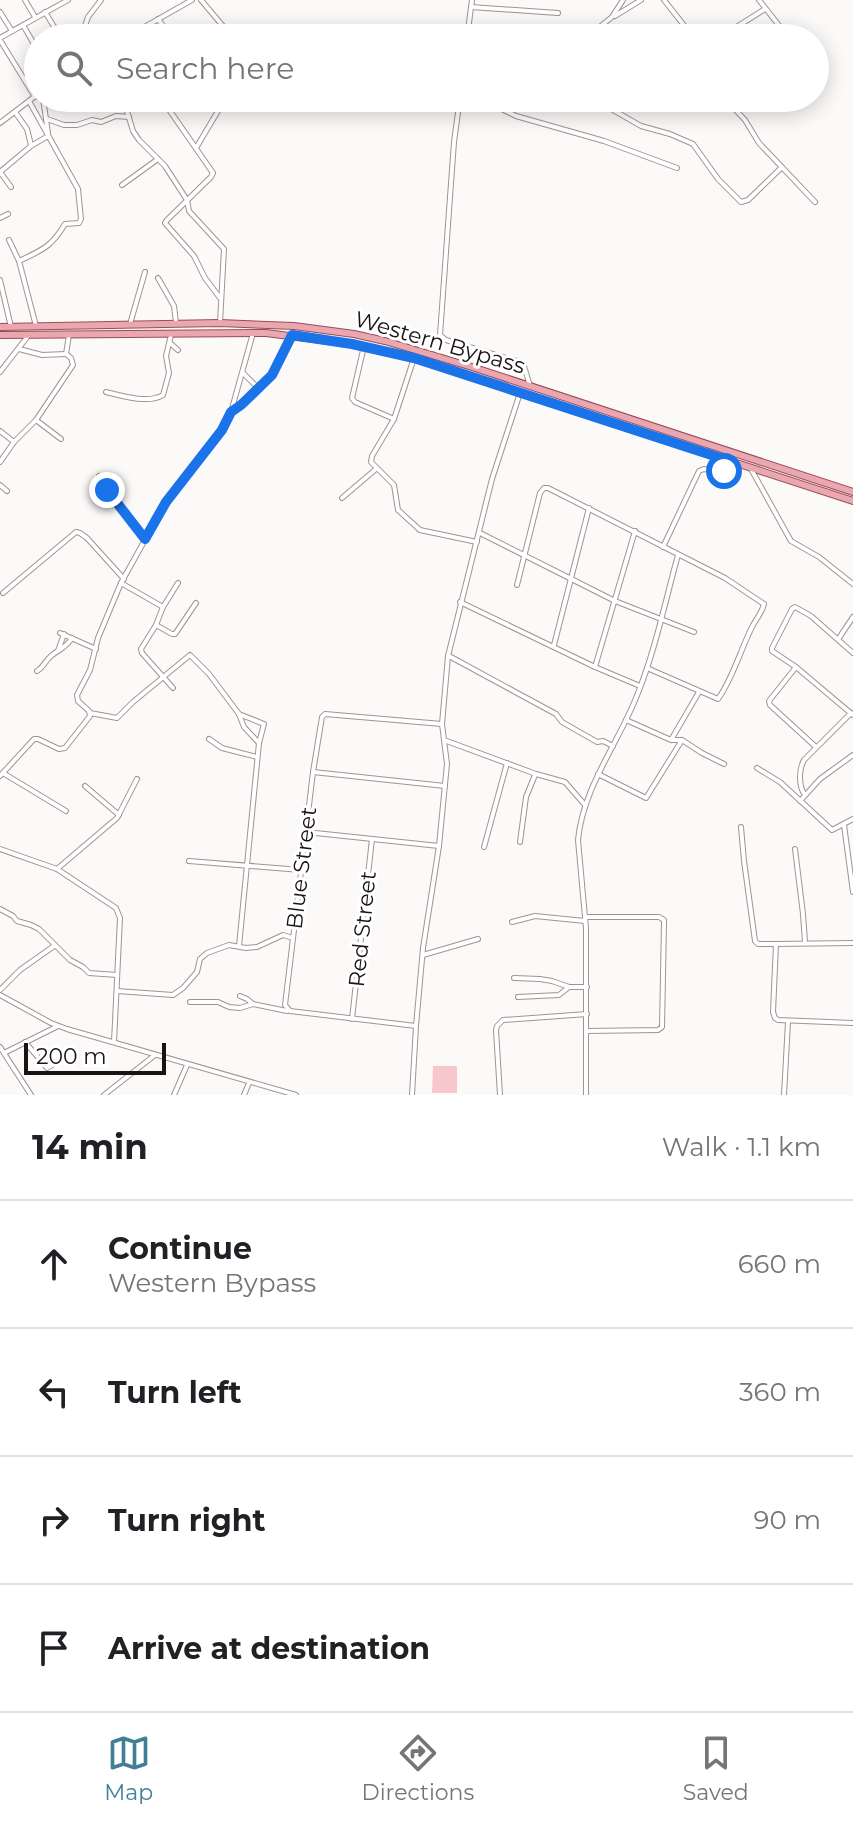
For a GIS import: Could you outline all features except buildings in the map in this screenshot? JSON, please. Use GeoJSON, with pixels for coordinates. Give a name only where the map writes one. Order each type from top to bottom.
{"type":"FeatureCollection","features":[{"type":"Feature","properties":{"kind":"main road","name":"Western Bypass"},"geometry":{"type":"LineString","coordinates":[[0,327],[220,323],[294,326],[354,334],[530,386],[853,492]]}},
{"type":"Feature","properties":{"kind":"main road"},"geometry":{"type":"LineString","coordinates":[[117,324],[117,333]]}},
{"type":"Feature","properties":{"kind":"main road","name":"Western Bypass"},"geometry":{"type":"LineString","coordinates":[[0,335],[254,332],[364,346],[414,358],[853,501]]}},
{"type":"Feature","properties":{"kind":"street"},"geometry":{"type":"LineString","coordinates":[[25,0],[35,17]]}},
{"type":"Feature","properties":{"kind":"street"},"geometry":{"type":"LineString","coordinates":[[24,24],[68,0]]}},
{"type":"Feature","properties":{"kind":"street"},"geometry":{"type":"LineString","coordinates":[[86,24],[101,0]]}},
{"type":"Feature","properties":{"kind":"street"},"geometry":{"type":"LineString","coordinates":[[150,24],[192,0]]}},
{"type":"Feature","properties":{"kind":"street"},"geometry":{"type":"LineString","coordinates":[[201,0],[222,24]]}},
{"type":"Feature","properties":{"kind":"street"},"geometry":{"type":"LineString","coordinates":[[469,24],[472,0]]}},
{"type":"Feature","properties":{"kind":"street"},"geometry":{"type":"LineString","coordinates":[[612,17],[623,0]]}},
{"type":"Feature","properties":{"kind":"street"},"geometry":{"type":"LineString","coordinates":[[603,24],[641,0]]}},
{"type":"Feature","properties":{"kind":"street"},"geometry":{"type":"LineString","coordinates":[[664,0],[683,24]]}},
{"type":"Feature","properties":{"kind":"street"},"geometry":{"type":"LineString","coordinates":[[759,0],[778,24]]}},
{"type":"Feature","properties":{"kind":"street"},"geometry":{"type":"LineString","coordinates":[[471,7],[558,13]]}},
{"type":"Feature","properties":{"kind":"street"},"geometry":{"type":"LineString","coordinates":[[741,24],[765,9]]}},
{"type":"Feature","properties":{"kind":"street"},"geometry":{"type":"LineString","coordinates":[[0,12],[12,31]]}},
{"type":"Feature","properties":{"kind":"street"},"geometry":{"type":"LineString","coordinates":[[45,12],[52,24]]}},
{"type":"Feature","properties":{"kind":"street"},"geometry":{"type":"LineString","coordinates":[[158,19],[162,24]]}},
{"type":"Feature","properties":{"kind":"street"},"geometry":{"type":"LineString","coordinates":[[23,25],[0,39],[24,75]]}},
{"type":"Feature","properties":{"kind":"street"},"geometry":{"type":"LineString","coordinates":[[0,123],[24,105]]}},
{"type":"Feature","properties":{"kind":"street"},"geometry":{"type":"LineString","coordinates":[[0,111],[6,119]]}},
{"type":"Feature","properties":{"kind":"street"},"geometry":{"type":"LineString","coordinates":[[15,112],[27,129],[31,146]]}},
{"type":"Feature","properties":{"kind":"street"},"geometry":{"type":"LineString","coordinates":[[19,261],[49,245],[65,224],[79,223],[81,219],[78,189],[35,112]]}},
{"type":"Feature","properties":{"kind":"street"},"geometry":{"type":"LineString","coordinates":[[46,112],[48,136]]}},
{"type":"Feature","properties":{"kind":"street"},"geometry":{"type":"LineString","coordinates":[[127,112],[133,131],[165,166],[187,200],[189,211],[224,249],[220,323]]}},
{"type":"Feature","properties":{"kind":"street"},"geometry":{"type":"LineString","coordinates":[[171,112],[213,175],[165,223],[194,256],[221,299]]}},
{"type":"Feature","properties":{"kind":"street"},"geometry":{"type":"LineString","coordinates":[[196,148],[217,112]]}},
{"type":"Feature","properties":{"kind":"street"},"geometry":{"type":"LineString","coordinates":[[458,112],[440,335],[446,340],[520,362],[530,386]]}},
{"type":"Feature","properties":{"kind":"street"},"geometry":{"type":"LineString","coordinates":[[508,112],[604,141],[677,168]]}},
{"type":"Feature","properties":{"kind":"street"},"geometry":{"type":"LineString","coordinates":[[616,112],[641,126],[693,144],[718,179],[741,202],[748,200],[781,168]]}},
{"type":"Feature","properties":{"kind":"street"},"geometry":{"type":"LineString","coordinates":[[738,112],[756,139],[815,202]]}},
{"type":"Feature","properties":{"kind":"street"},"geometry":{"type":"LineString","coordinates":[[47,119],[64,125],[77,125],[94,120],[101,122],[116,116],[129,117]]}},
{"type":"Feature","properties":{"kind":"street"},"geometry":{"type":"LineString","coordinates":[[11,187],[0,172],[48,136]]}},
{"type":"Feature","properties":{"kind":"street"},"geometry":{"type":"LineString","coordinates":[[122,185],[158,159]]}},
{"type":"Feature","properties":{"kind":"street"},"geometry":{"type":"LineString","coordinates":[[0,218],[8,214]]}},
{"type":"Feature","properties":{"kind":"street"},"geometry":{"type":"LineString","coordinates":[[9,240],[19,261],[36,326]]}},
{"type":"Feature","properties":{"kind":"street"},"geometry":{"type":"LineString","coordinates":[[130,324],[145,272]]}},
{"type":"Feature","properties":{"kind":"street"},"geometry":{"type":"LineString","coordinates":[[158,278],[174,306],[176,323]]}},
{"type":"Feature","properties":{"kind":"street"},"geometry":{"type":"LineString","coordinates":[[0,280],[11,327]]}},
{"type":"Feature","properties":{"kind":"street"},"geometry":{"type":"LineString","coordinates":[[106,392],[160,398],[169,373],[166,356],[172,332]]}},
{"type":"Feature","properties":{"kind":"street"},"geometry":{"type":"LineString","coordinates":[[254,332],[231,412],[222,430],[166,502],[145,539],[109,608],[90,670],[77,698],[90,713],[117,718],[187,656],[192,656],[209,674],[239,714],[244,727],[259,743]]}},
{"type":"Feature","properties":{"kind":"street"},"geometry":{"type":"LineString","coordinates":[[0,372],[28,335]]}},
{"type":"Feature","properties":{"kind":"street"},"geometry":{"type":"LineString","coordinates":[[66,354],[69,335]]}},
{"type":"Feature","properties":{"kind":"street"},"geometry":{"type":"LineString","coordinates":[[231,412],[272,375],[292,335]]}},
{"type":"Feature","properties":{"kind":"street"},"geometry":{"type":"LineString","coordinates":[[170,343],[178,350]]}},
{"type":"Feature","properties":{"kind":"street"},"geometry":{"type":"LineString","coordinates":[[364,346],[352,398],[394,419]]}},
{"type":"Feature","properties":{"kind":"street"},"geometry":{"type":"LineString","coordinates":[[0,462],[36,420],[73,365],[66,354],[42,355],[19,349]]}},
{"type":"Feature","properties":{"kind":"street"},"geometry":{"type":"LineString","coordinates":[[414,358],[394,419],[371,462],[394,485],[398,510],[420,530],[477,542]]}},
{"type":"Feature","properties":{"kind":"street"},"geometry":{"type":"LineString","coordinates":[[242,371],[258,388]]}},
{"type":"Feature","properties":{"kind":"street"},"geometry":{"type":"LineString","coordinates":[[412,1095],[422,955],[439,846],[447,764],[442,724],[448,656],[492,479],[520,393]]}},
{"type":"Feature","properties":{"kind":"street"},"geometry":{"type":"LineString","coordinates":[[36,420],[61,439]]}},
{"type":"Feature","properties":{"kind":"street"},"geometry":{"type":"LineString","coordinates":[[0,431],[14,442]]}},
{"type":"Feature","properties":{"kind":"street"},"geometry":{"type":"LineString","coordinates":[[663,547],[699,471],[721,472],[730,461]]}},
{"type":"Feature","properties":{"kind":"street"},"geometry":{"type":"LineString","coordinates":[[751,468],[791,541],[819,557],[853,584]]}},
{"type":"Feature","properties":{"kind":"street"},"geometry":{"type":"LineString","coordinates":[[342,498],[376,469]]}},
{"type":"Feature","properties":{"kind":"street"},"geometry":{"type":"LineString","coordinates":[[99,476],[145,539]]}},
{"type":"Feature","properties":{"kind":"street"},"geometry":{"type":"LineString","coordinates":[[0,485],[7,491]]}},
{"type":"Feature","properties":{"kind":"street"},"geometry":{"type":"LineString","coordinates":[[517,585],[541,490],[548,488],[725,578],[762,602],[764,606],[719,699],[647,668]]}},
{"type":"Feature","properties":{"kind":"street"},"geometry":{"type":"LineString","coordinates":[[554,646],[589,508]]}},
{"type":"Feature","properties":{"kind":"street"},"geometry":{"type":"LineString","coordinates":[[595,667],[635,531]]}},
{"type":"Feature","properties":{"kind":"street"},"geometry":{"type":"LineString","coordinates":[[3,593],[76,532],[87,538],[123,581],[163,607]]}},
{"type":"Feature","properties":{"kind":"street"},"geometry":{"type":"LineString","coordinates":[[480,533],[615,601],[694,632]]}},
{"type":"Feature","properties":{"kind":"street"},"geometry":{"type":"LineString","coordinates":[[586,1095],[585,919],[578,840],[585,805],[641,686],[678,555]]}},
{"type":"Feature","properties":{"kind":"street"},"geometry":{"type":"LineString","coordinates":[[173,688],[141,651],[178,583]]}},
{"type":"Feature","properties":{"kind":"street"},"geometry":{"type":"LineString","coordinates":[[460,602],[641,686]]}},
{"type":"Feature","properties":{"kind":"street"},"geometry":{"type":"LineString","coordinates":[[156,625],[175,634],[196,603]]}},
{"type":"Feature","properties":{"kind":"street"},"geometry":{"type":"LineString","coordinates":[[805,795],[801,789],[801,765],[852,714],[772,649],[793,608],[811,616],[853,653]]}},
{"type":"Feature","properties":{"kind":"street"},"geometry":{"type":"LineString","coordinates":[[839,639],[853,617]]}},
{"type":"Feature","properties":{"kind":"street"},"geometry":{"type":"LineString","coordinates":[[58,652],[62,634],[96,649]]}},
{"type":"Feature","properties":{"kind":"street"},"geometry":{"type":"LineString","coordinates":[[37,671],[66,648],[72,638]]}},
{"type":"Feature","properties":{"kind":"street"},"geometry":{"type":"LineString","coordinates":[[448,656],[556,714],[562,722],[597,742],[603,741],[613,746]]}},
{"type":"Feature","properties":{"kind":"street"},"geometry":{"type":"LineString","coordinates":[[796,667],[769,703],[816,747]]}},
{"type":"Feature","properties":{"kind":"street"},"geometry":{"type":"LineString","coordinates":[[671,740],[699,692]]}},
{"type":"Feature","properties":{"kind":"street"},"geometry":{"type":"LineString","coordinates":[[66,811],[2,775],[34,739],[59,749],[65,748],[90,713]]}},
{"type":"Feature","properties":{"kind":"street"},"geometry":{"type":"LineString","coordinates":[[239,714],[264,724],[257,757],[239,946]]}},
{"type":"Feature","properties":{"kind":"street","name":"Blue Street"},"geometry":{"type":"LineString","coordinates":[[290,1011],[285,1005],[321,718],[325,714],[442,724]]}},
{"type":"Feature","properties":{"kind":"street"},"geometry":{"type":"LineString","coordinates":[[626,720],[671,740],[682,740],[724,764]]}},
{"type":"Feature","properties":{"kind":"street"},"geometry":{"type":"LineString","coordinates":[[209,739],[222,748],[257,757]]}},
{"type":"Feature","properties":{"kind":"street"},"geometry":{"type":"LineString","coordinates":[[444,740],[565,782],[585,805]]}},
{"type":"Feature","properties":{"kind":"street"},"geometry":{"type":"LineString","coordinates":[[598,774],[646,798],[682,740]]}},
{"type":"Feature","properties":{"kind":"street"},"geometry":{"type":"LineString","coordinates":[[800,801],[820,779],[853,755]]}},
{"type":"Feature","properties":{"kind":"street"},"geometry":{"type":"LineString","coordinates":[[484,847],[507,763]]}},
{"type":"Feature","properties":{"kind":"street"},"geometry":{"type":"LineString","coordinates":[[757,768],[780,782],[832,830],[853,819]]}},
{"type":"Feature","properties":{"kind":"street"},"geometry":{"type":"LineString","coordinates":[[313,772],[445,786]]}},
{"type":"Feature","properties":{"kind":"street"},"geometry":{"type":"LineString","coordinates":[[520,842],[526,797],[536,774]]}},
{"type":"Feature","properties":{"kind":"street"},"geometry":{"type":"LineString","coordinates":[[57,869],[112,824],[137,779]]}},
{"type":"Feature","properties":{"kind":"street"},"geometry":{"type":"LineString","coordinates":[[85,786],[119,815]]}},
{"type":"Feature","properties":{"kind":"street"},"geometry":{"type":"LineString","coordinates":[[844,825],[853,892]]}},
{"type":"Feature","properties":{"kind":"street"},"geometry":{"type":"LineString","coordinates":[[741,827],[755,941],[758,944],[853,943]]}},
{"type":"Feature","properties":{"kind":"street"},"geometry":{"type":"LineString","coordinates":[[306,832],[439,846]]}},
{"type":"Feature","properties":{"kind":"street","name":"Red Street"},"geometry":{"type":"LineString","coordinates":[[352,1020],[372,839]]}},
{"type":"Feature","properties":{"kind":"street"},"geometry":{"type":"LineString","coordinates":[[0,849],[57,869],[116,908],[120,918],[114,1042]]}},
{"type":"Feature","properties":{"kind":"street"},"geometry":{"type":"LineString","coordinates":[[795,849],[805,943]]}},
{"type":"Feature","properties":{"kind":"street"},"geometry":{"type":"LineString","coordinates":[[189,861],[301,870]]}},
{"type":"Feature","properties":{"kind":"street"},"geometry":{"type":"LineString","coordinates":[[0,909],[17,921],[39,929],[54,946],[89,973],[117,975]]}},
{"type":"Feature","properties":{"kind":"street"},"geometry":{"type":"LineString","coordinates":[[512,922],[535,916],[585,919],[659,917],[664,920],[662,1027],[658,1030],[587,1031]]}},
{"type":"Feature","properties":{"kind":"street"},"geometry":{"type":"LineString","coordinates":[[117,991],[170,996],[183,988],[197,972],[202,956],[225,946],[257,947],[283,935],[293,938]]}},
{"type":"Feature","properties":{"kind":"street"},"geometry":{"type":"LineString","coordinates":[[422,955],[478,939]]}},
{"type":"Feature","properties":{"kind":"street"},"geometry":{"type":"LineString","coordinates":[[776,944],[775,1018],[788,1022],[853,1023]]}},
{"type":"Feature","properties":{"kind":"street"},"geometry":{"type":"LineString","coordinates":[[54,946],[20,970],[0,993],[58,1026],[296,1095]]}},
{"type":"Feature","properties":{"kind":"street"},"geometry":{"type":"LineString","coordinates":[[514,978],[587,987]]}},
{"type":"Feature","properties":{"kind":"street"},"geometry":{"type":"LineString","coordinates":[[518,997],[559,995],[569,987]]}},
{"type":"Feature","properties":{"kind":"street"},"geometry":{"type":"LineString","coordinates":[[240,996],[253,1004]]}},
{"type":"Feature","properties":{"kind":"street"},"geometry":{"type":"LineString","coordinates":[[190,1002],[218,1002],[240,1008],[253,1004],[352,1020],[416,1026]]}},
{"type":"Feature","properties":{"kind":"street"},"geometry":{"type":"LineString","coordinates":[[500,1095],[496,1030],[500,1022],[587,1014]]}},
{"type":"Feature","properties":{"kind":"street"},"geometry":{"type":"LineString","coordinates":[[784,1095],[788,1022]]}},
{"type":"Feature","properties":{"kind":"street"},"geometry":{"type":"LineString","coordinates":[[4,1053],[58,1026]]}},
{"type":"Feature","properties":{"kind":"street"},"geometry":{"type":"LineString","coordinates":[[25,1042],[47,1068],[62,1059]]}},
{"type":"Feature","properties":{"kind":"street"},"geometry":{"type":"LineString","coordinates":[[0,1047],[29,1094]]}},
{"type":"Feature","properties":{"kind":"street"},"geometry":{"type":"LineString","coordinates":[[104,1095],[155,1055]]}},
{"type":"Feature","properties":{"kind":"street"},"geometry":{"type":"LineString","coordinates":[[174,1095],[187,1065]]}},
{"type":"Feature","properties":{"kind":"street"},"geometry":{"type":"LineString","coordinates":[[244,1095],[249,1083]]}},
{"type":"Feature","properties":{"kind":"shaded area"},"geometry":{"type":"Polygon","coordinates":[[[433,1066],[457,1066],[457,1093],[432,1093],[433,1066]]]}},
{"type":"Feature","properties":{"kind":"route"},"geometry":{"type":"LineString","coordinates":[[107,490],[145,539],[166,502],[222,430],[231,412],[272,375],[292,335],[414,358],[730,461],[724,471]]}}]}
